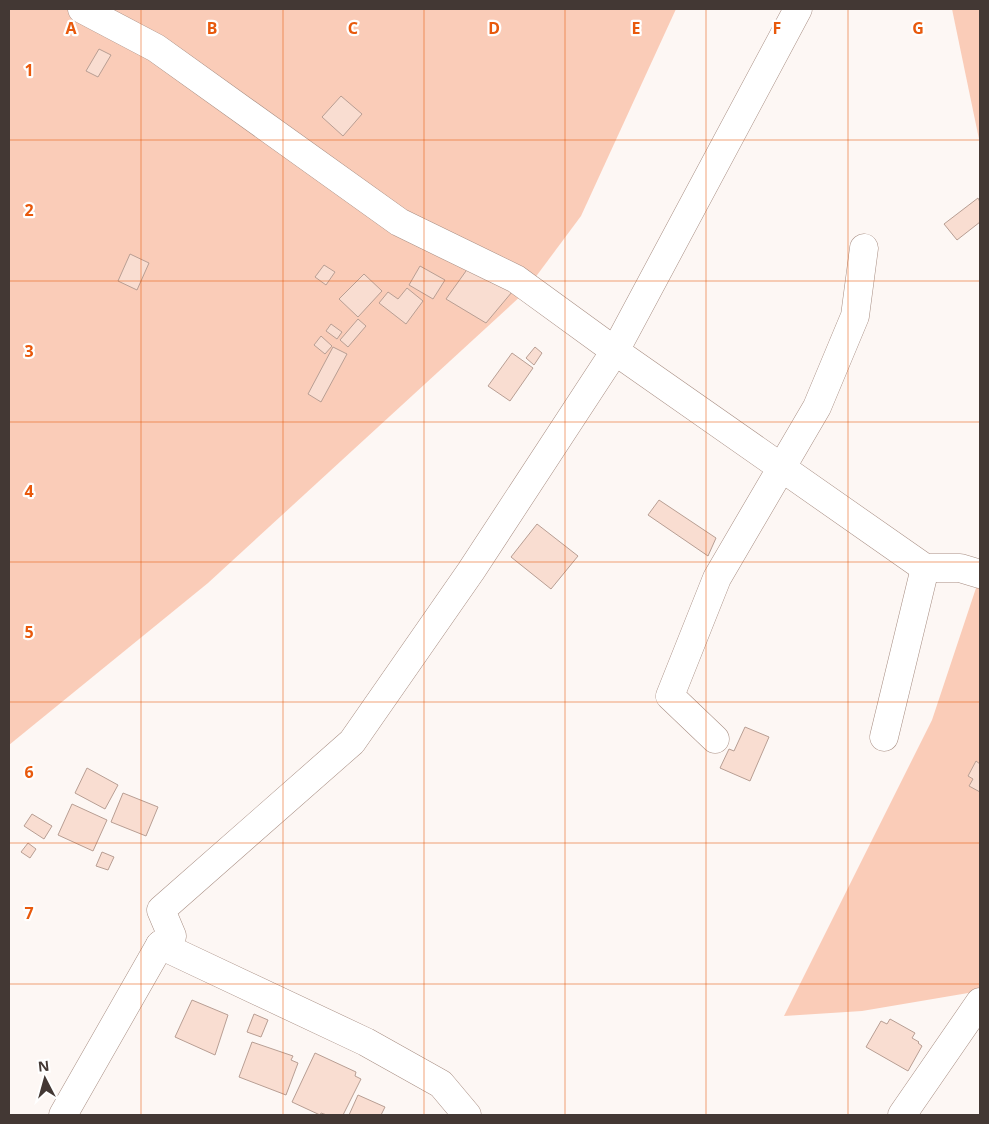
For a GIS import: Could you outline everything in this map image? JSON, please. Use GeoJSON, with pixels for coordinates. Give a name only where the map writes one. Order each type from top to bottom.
{"type":"FeatureCollection","features":[{"type":"Feature","properties":{"kind":"street"},"geometry":{"type":"LineString","coordinates":[[82,9],[156,48],[399,222],[516,279],[615,351],[925,568],[960,568],[980,574]]}},
{"type":"Feature","properties":{"kind":"street"},"geometry":{"type":"LineString","coordinates":[[63,1115],[160,946],[172,936],[161,910],[352,742],[471,571],[615,351],[798,9]]}},
{"type":"Feature","properties":{"kind":"street"},"geometry":{"type":"LineString","coordinates":[[715,739],[670,696],[717,578],[817,406],[855,316],[864,248]]}},
{"type":"Feature","properties":{"kind":"street"},"geometry":{"type":"LineString","coordinates":[[884,737],[925,568]]}},
{"type":"Feature","properties":{"kind":"street"},"geometry":{"type":"LineString","coordinates":[[160,946],[366,1042],[442,1084],[466,1115]]}},
{"type":"Feature","properties":{"kind":"street"},"geometry":{"type":"LineString","coordinates":[[902,1115],[980,1002]]}},
{"type":"Feature","properties":{"kind":"shaded area"},"geometry":{"type":"Polygon","coordinates":[[[9,9],[676,9],[581,216],[523,294],[208,583],[9,745],[9,9]]]}},
{"type":"Feature","properties":{"kind":"shaded area"},"geometry":{"type":"Polygon","coordinates":[[[952,9],[980,9],[980,144],[952,9]]]}},
{"type":"Feature","properties":{"kind":"shaded area"},"geometry":{"type":"Polygon","coordinates":[[[980,576],[980,991],[862,1011],[784,1016],[932,720],[980,576]]]}},
{"type":"Feature","properties":{"kind":"building"},"geometry":{"type":"Polygon","coordinates":[[[99,49],[111,55],[98,77],[86,71],[99,49]]]}},
{"type":"Feature","properties":{"kind":"building"},"geometry":{"type":"Polygon","coordinates":[[[341,96],[362,114],[343,136],[322,117],[341,96]]]}},
{"type":"Feature","properties":{"kind":"building"},"geometry":{"type":"Polygon","coordinates":[[[978,198],[980,202],[980,222],[957,240],[944,224],[978,198]]]}},
{"type":"Feature","properties":{"kind":"building"},"geometry":{"type":"Polygon","coordinates":[[[130,254],[149,263],[137,290],[118,281],[130,254]]]}},
{"type":"Feature","properties":{"kind":"building"},"geometry":{"type":"Polygon","coordinates":[[[471,264],[512,292],[486,323],[446,299],[471,264]]]}},
{"type":"Feature","properties":{"kind":"building"},"geometry":{"type":"Polygon","coordinates":[[[324,265],[335,272],[326,285],[315,277],[324,265]]]}},
{"type":"Feature","properties":{"kind":"building"},"geometry":{"type":"Polygon","coordinates":[[[420,266],[445,280],[433,299],[409,285],[420,266]]]}},
{"type":"Feature","properties":{"kind":"building"},"geometry":{"type":"Polygon","coordinates":[[[364,274],[382,291],[358,317],[339,299],[364,274]]]}},
{"type":"Feature","properties":{"kind":"building"},"geometry":{"type":"Polygon","coordinates":[[[407,288],[423,301],[406,324],[379,303],[388,292],[398,299],[407,288]]]}},
{"type":"Feature","properties":{"kind":"building"},"geometry":{"type":"Polygon","coordinates":[[[358,319],[366,326],[348,347],[340,340],[358,319]]]}},
{"type":"Feature","properties":{"kind":"building"},"geometry":{"type":"Polygon","coordinates":[[[331,324],[342,332],[337,339],[326,331],[331,324]]]}},
{"type":"Feature","properties":{"kind":"building"},"geometry":{"type":"Polygon","coordinates":[[[321,336],[332,346],[325,354],[314,345],[321,336]]]}},
{"type":"Feature","properties":{"kind":"building"},"geometry":{"type":"Polygon","coordinates":[[[333,347],[347,354],[321,402],[308,394],[333,347]]]}},
{"type":"Feature","properties":{"kind":"building"},"geometry":{"type":"Polygon","coordinates":[[[535,347],[542,353],[534,365],[526,358],[535,347]]]}},
{"type":"Feature","properties":{"kind":"building"},"geometry":{"type":"Polygon","coordinates":[[[512,353],[533,368],[510,401],[488,386],[512,353]]]}},
{"type":"Feature","properties":{"kind":"building"},"geometry":{"type":"Polygon","coordinates":[[[659,500],[716,538],[708,556],[648,515],[659,500]]]}},
{"type":"Feature","properties":{"kind":"building"},"geometry":{"type":"Polygon","coordinates":[[[537,524],[578,556],[551,589],[511,557],[537,524]]]}},
{"type":"Feature","properties":{"kind":"building"},"geometry":{"type":"Polygon","coordinates":[[[745,727],[769,737],[750,781],[720,768],[729,749],[734,751],[745,727]]]}},
{"type":"Feature","properties":{"kind":"building"},"geometry":{"type":"Polygon","coordinates":[[[976,761],[980,764],[980,792],[969,786],[973,779],[968,776],[976,761]]]}},
{"type":"Feature","properties":{"kind":"building"},"geometry":{"type":"Polygon","coordinates":[[[87,768],[118,785],[105,809],[75,793],[87,768]]]}},
{"type":"Feature","properties":{"kind":"building"},"geometry":{"type":"Polygon","coordinates":[[[123,793],[158,807],[146,836],[111,822],[123,793]]]}},
{"type":"Feature","properties":{"kind":"building"},"geometry":{"type":"Polygon","coordinates":[[[72,804],[107,820],[93,851],[58,835],[72,804]]]}},
{"type":"Feature","properties":{"kind":"building"},"geometry":{"type":"Polygon","coordinates":[[[32,814],[52,826],[44,839],[24,826],[32,814]]]}},
{"type":"Feature","properties":{"kind":"building"},"geometry":{"type":"Polygon","coordinates":[[[28,843],[36,849],[30,858],[21,852],[28,843]]]}},
{"type":"Feature","properties":{"kind":"building"},"geometry":{"type":"Polygon","coordinates":[[[102,852],[114,857],[108,870],[96,866],[102,852]]]}},
{"type":"Feature","properties":{"kind":"building"},"geometry":{"type":"Polygon","coordinates":[[[192,1000],[228,1015],[215,1055],[175,1037],[192,1000]]]}},
{"type":"Feature","properties":{"kind":"building"},"geometry":{"type":"Polygon","coordinates":[[[254,1014],[268,1020],[261,1037],[247,1032],[254,1014]]]}},
{"type":"Feature","properties":{"kind":"building"},"geometry":{"type":"Polygon","coordinates":[[[890,1019],[915,1033],[912,1038],[922,1046],[908,1071],[866,1047],[881,1021],[887,1024],[890,1019]]]}},
{"type":"Feature","properties":{"kind":"building"},"geometry":{"type":"Polygon","coordinates":[[[252,1042],[293,1056],[291,1060],[298,1063],[286,1095],[239,1077],[252,1042]]]}},
{"type":"Feature","properties":{"kind":"building"},"geometry":{"type":"Polygon","coordinates":[[[315,1053],[356,1072],[355,1076],[361,1079],[343,1115],[321,1113],[320,1115],[292,1102],[315,1053]]]}},
{"type":"Feature","properties":{"kind":"building"},"geometry":{"type":"Polygon","coordinates":[[[358,1095],[385,1107],[381,1115],[349,1115],[358,1095]]]}}]}
